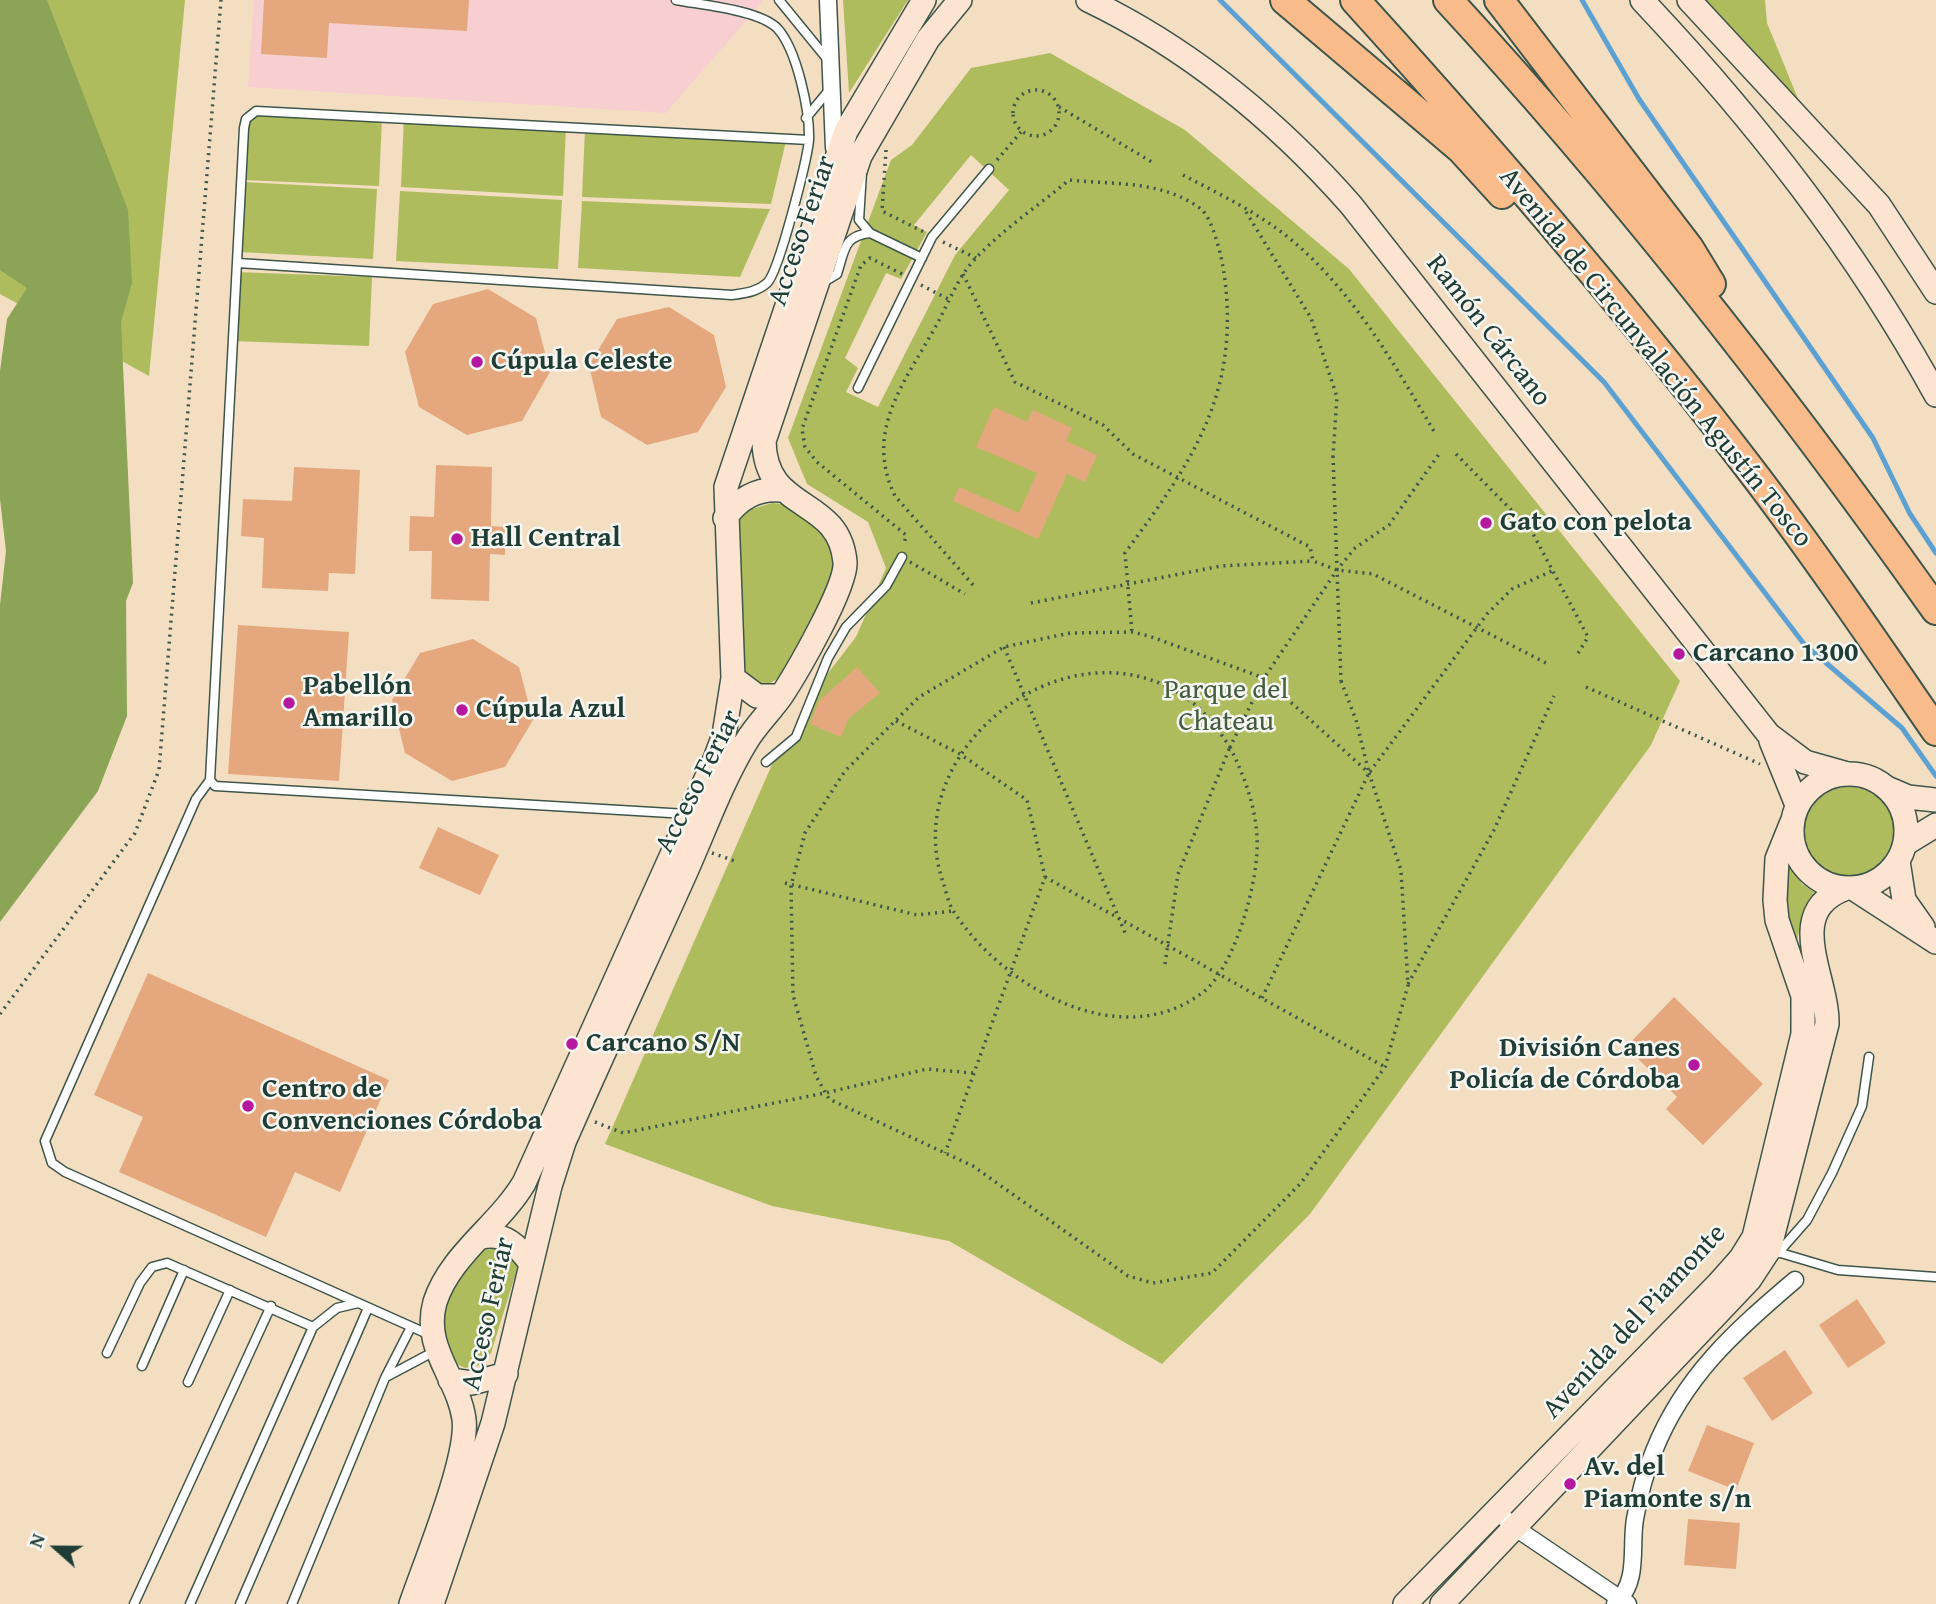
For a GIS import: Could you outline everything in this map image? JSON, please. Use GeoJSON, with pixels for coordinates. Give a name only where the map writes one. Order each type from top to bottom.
{"type":"FeatureCollection","features":[{"type":"Feature","properties":{"kind":"highway"},"geometry":{"type":"LineString","coordinates":[[1285,0],[1461,149],[1508,200],[1600,280]]}},
{"type":"Feature","properties":{"kind":"highway","name":"Avenida de Circunvalación Agustín Tosco"},"geometry":{"type":"LineString","coordinates":[[1355,0],[1600,280],[1754,475],[1936,731]]}},
{"type":"Feature","properties":{"kind":"highway"},"geometry":{"type":"LineString","coordinates":[[1448,0],[1616,192],[1769,383],[1936,610]]}},
{"type":"Feature","properties":{"kind":"highway"},"geometry":{"type":"LineString","coordinates":[[1499,0],[1689,248],[1769,383]]}},
{"type":"Feature","properties":{"kind":"main road","name":"Acceso Feriar"},"geometry":{"type":"LineString","coordinates":[[411,1604],[454,1475],[464,1433],[460,1405],[434,1344],[433,1311],[441,1288],[454,1267],[506,1211],[524,1183],[724,735],[733,678],[725,518],[726,487],[846,131],[924,0]]}},
{"type":"Feature","properties":{"kind":"main road","name":"Acceso Feriar"},"geometry":{"type":"LineString","coordinates":[[432,1604],[506,1374],[556,1165],[740,754],[781,696],[839,586],[845,561],[839,541],[823,516],[780,489],[767,467],[764,441],[860,156],[878,121],[933,32],[960,0]]}},
{"type":"Feature","properties":{"kind":"main road","name":"Ramón Cárcano"},"geometry":{"type":"LineString","coordinates":[[1088,0],[1107,6],[1232,90],[1286,137],[1327,178],[1769,735],[1784,767],[1795,813]]}},
{"type":"Feature","properties":{"kind":"main road"},"geometry":{"type":"LineString","coordinates":[[1642,0],[1714,76],[1822,212],[1899,328],[1936,395]]}},
{"type":"Feature","properties":{"kind":"main road"},"geometry":{"type":"LineString","coordinates":[[1689,0],[1879,205],[1936,292]]}},
{"type":"Feature","properties":{"kind":"main road"},"geometry":{"type":"LineString","coordinates":[[725,518],[735,505],[748,496],[780,489]]}},
{"type":"Feature","properties":{"kind":"main road"},"geometry":{"type":"LineString","coordinates":[[733,678],[757,696],[781,696]]}},
{"type":"Feature","properties":{"kind":"main road","name":"Ramón Cárcano"},"geometry":{"type":"LineString","coordinates":[[1769,735],[1805,762],[1844,773]]}},
{"type":"Feature","properties":{"kind":"main road"},"geometry":{"type":"LineString","coordinates":[[1935,941],[1849,888],[1822,882],[1803,867],[1795,853],[1795,813],[1817,783],[1844,773],[1860,774],[1908,797],[1936,800]]}},
{"type":"Feature","properties":{"kind":"main road"},"geometry":{"type":"LineString","coordinates":[[1887,788],[1904,813],[1904,900],[1935,941]]}},
{"type":"Feature","properties":{"kind":"main road","name":"Avenida del Piamonte"},"geometry":{"type":"LineString","coordinates":[[1405,1604],[1718,1284],[1766,1250],[1803,1034],[1802,996],[1777,920],[1774,900],[1777,859],[1795,813]]}},
{"type":"Feature","properties":{"kind":"main road"},"geometry":{"type":"LineString","coordinates":[[1849,888],[1877,881],[1902,852],[1936,825]]}},
{"type":"Feature","properties":{"kind":"main road","name":"Avenida del Piamonte"},"geometry":{"type":"LineString","coordinates":[[1442,1604],[1750,1279],[1766,1250],[1827,1024],[1827,1004],[1811,946],[1811,930],[1820,904],[1831,894],[1849,888]]}},
{"type":"Feature","properties":{"kind":"main road"},"geometry":{"type":"LineString","coordinates":[[482,1237],[497,1236],[508,1239],[531,1265]]}},
{"type":"Feature","properties":{"kind":"main road"},"geometry":{"type":"LineString","coordinates":[[450,1380],[472,1383],[506,1374]]}},
{"type":"Feature","properties":{"kind":"street"},"geometry":{"type":"LineString","coordinates":[[828,0],[834,83],[833,170]]}},
{"type":"Feature","properties":{"kind":"street"},"geometry":{"type":"LineString","coordinates":[[1497,1511],[1514,1527],[1621,1602],[1632,1578],[1635,1521],[1643,1485],[1672,1415],[1689,1384],[1721,1345],[1795,1280]]}},
{"type":"Feature","properties":{"kind":"lane"},"geometry":{"type":"LineString","coordinates":[[238,263],[732,295],[753,292],[769,282],[779,261],[808,140],[799,69],[780,30],[761,18],[676,0]]}},
{"type":"Feature","properties":{"kind":"lane"},"geometry":{"type":"LineString","coordinates":[[779,0],[832,65]]}},
{"type":"Feature","properties":{"kind":"lane"},"geometry":{"type":"LineString","coordinates":[[806,118],[834,83]]}},
{"type":"Feature","properties":{"kind":"lane"},"geometry":{"type":"LineString","coordinates":[[386,1378],[434,1344],[411,1327],[65,1172],[52,1163],[45,1141],[196,799],[211,780],[246,119],[256,111],[808,140]]}},
{"type":"Feature","properties":{"kind":"lane"},"geometry":{"type":"LineString","coordinates":[[860,156],[864,186],[858,211],[859,220],[870,233],[922,258]]}},
{"type":"Feature","properties":{"kind":"lane"},"geometry":{"type":"LineString","coordinates":[[858,388],[932,237],[989,170]]}},
{"type":"Feature","properties":{"kind":"lane"},"geometry":{"type":"LineString","coordinates":[[814,288],[837,274],[847,243],[855,235],[870,233]]}},
{"type":"Feature","properties":{"kind":"lane"},"geometry":{"type":"LineString","coordinates":[[766,762],[796,737],[828,657],[846,627],[886,586],[902,557]]}},
{"type":"Feature","properties":{"kind":"lane"},"geometry":{"type":"LineString","coordinates":[[211,780],[215,786],[690,814]]}},
{"type":"Feature","properties":{"kind":"lane"},"geometry":{"type":"LineString","coordinates":[[1766,1250],[1807,1220],[1832,1173],[1862,1106],[1869,1056]]}},
{"type":"Feature","properties":{"kind":"lane"},"geometry":{"type":"LineString","coordinates":[[1766,1250],[1838,1269],[1936,1277]]}},
{"type":"Feature","properties":{"kind":"lane"},"geometry":{"type":"LineString","coordinates":[[107,1353],[140,1283],[152,1267],[167,1263],[271,1306],[313,1327]]}},
{"type":"Feature","properties":{"kind":"lane"},"geometry":{"type":"LineString","coordinates":[[142,1366],[184,1270]]}},
{"type":"Feature","properties":{"kind":"lane"},"geometry":{"type":"LineString","coordinates":[[188,1382],[230,1290]]}},
{"type":"Feature","properties":{"kind":"lane"},"geometry":{"type":"LineString","coordinates":[[190,1604],[313,1327],[337,1308],[358,1303]]}},
{"type":"Feature","properties":{"kind":"lane"},"geometry":{"type":"LineString","coordinates":[[134,1604],[271,1306]]}},
{"type":"Feature","properties":{"kind":"lane"},"geometry":{"type":"LineString","coordinates":[[240,1604],[369,1308]]}},
{"type":"Feature","properties":{"kind":"lane"},"geometry":{"type":"LineString","coordinates":[[292,1604],[386,1378],[411,1327]]}},
{"type":"Feature","properties":{"kind":"path"},"geometry":{"type":"LineString","coordinates":[[0,1014],[135,833],[159,770],[221,0]]}},
{"type":"Feature","properties":{"kind":"path"},"geometry":{"type":"LineString","coordinates":[[1059,107],[1058,122],[1049,133],[1035,137],[1021,131],[1012,116],[1017,99],[1023,93],[1031,89],[1049,93],[1059,107],[1152,162]]}},
{"type":"Feature","properties":{"kind":"path"},"geometry":{"type":"LineString","coordinates":[[878,121],[887,132],[882,211],[976,258]]}},
{"type":"Feature","properties":{"kind":"path"},"geometry":{"type":"LineString","coordinates":[[989,170],[1021,131]]}},
{"type":"Feature","properties":{"kind":"path"},"geometry":{"type":"LineString","coordinates":[[1183,175],[1244,208],[1288,237],[1326,272],[1368,327],[1435,433]]}},
{"type":"Feature","properties":{"kind":"path"},"geometry":{"type":"LineString","coordinates":[[973,585],[895,496],[882,463],[884,436],[891,407],[963,274],[976,258],[1069,180],[1162,187],[1204,211],[1221,253],[1228,298],[1227,357],[1210,418],[1180,478],[1125,554],[1132,632]]}},
{"type":"Feature","properties":{"kind":"path"},"geometry":{"type":"LineString","coordinates":[[1244,208],[1311,318],[1338,397],[1333,456],[1341,681],[1356,720],[1369,774],[1401,870],[1408,985]]}},
{"type":"Feature","properties":{"kind":"path"},"geometry":{"type":"LineString","coordinates":[[950,300],[870,258],[861,265],[802,429],[805,447],[817,462],[906,535],[902,557],[965,594]]}},
{"type":"Feature","properties":{"kind":"path"},"geometry":{"type":"LineString","coordinates":[[963,274],[1015,382],[1057,400],[1103,425],[1133,454],[1310,547],[1313,561]]}},
{"type":"Feature","properties":{"kind":"path"},"geometry":{"type":"LineString","coordinates":[[1165,964],[1178,874],[1230,747],[1264,678],[1337,570],[1355,548],[1389,525],[1439,454]]}},
{"type":"Feature","properties":{"kind":"path"},"geometry":{"type":"LineString","coordinates":[[1457,454],[1531,530],[1588,637],[1577,654]]}},
{"type":"Feature","properties":{"kind":"path"},"geometry":{"type":"LineString","coordinates":[[1031,603],[1220,566],[1313,561],[1337,570],[1373,574],[1546,663]]}},
{"type":"Feature","properties":{"kind":"path"},"geometry":{"type":"LineString","coordinates":[[1262,998],[1369,774],[1477,628],[1512,589],[1554,570]]}},
{"type":"Feature","properties":{"kind":"path"},"geometry":{"type":"LineString","coordinates":[[1369,774],[1264,678],[1132,632],[1070,634],[1004,647],[919,697],[845,771],[805,833],[791,886],[793,995],[816,1076],[825,1093],[829,1099],[973,1166],[1128,1276],[1153,1283],[1212,1273],[1301,1183],[1385,1067],[1408,985],[1494,830],[1553,696]]}},
{"type":"Feature","properties":{"kind":"path"},"geometry":{"type":"LineString","coordinates":[[1004,647],[1126,935]]}},
{"type":"Feature","properties":{"kind":"path"},"geometry":{"type":"LineString","coordinates":[[1079,674],[1121,674],[1160,684],[1192,702],[1214,724],[1230,747],[1248,786],[1257,839],[1249,901],[1235,947],[1219,974],[1203,993],[1173,1008],[1137,1016],[1099,1014],[1061,1003],[1010,972],[987,952],[953,911],[936,859],[934,823],[944,783],[960,754],[980,731],[1023,696],[1042,685],[1079,674]]}},
{"type":"Feature","properties":{"kind":"path"},"geometry":{"type":"LineString","coordinates":[[1586,687],[1755,764],[1784,767]]}},
{"type":"Feature","properties":{"kind":"path"},"geometry":{"type":"LineString","coordinates":[[896,721],[960,754],[1027,800],[1045,877],[945,1153]]}},
{"type":"Feature","properties":{"kind":"path"},"geometry":{"type":"LineString","coordinates":[[1045,877],[1385,1067]]}},
{"type":"Feature","properties":{"kind":"path"},"geometry":{"type":"LineString","coordinates":[[785,883],[917,915],[953,911]]}},
{"type":"Feature","properties":{"kind":"path"},"geometry":{"type":"LineString","coordinates":[[577,1114],[623,1133],[825,1093],[927,1069],[973,1073]]}},
{"type":"Feature","properties":{"kind":"shaded area"},"geometry":{"type":"Polygon","coordinates":[[[254,0],[763,1],[666,113],[248,87],[254,0]]]}},
{"type":"Feature","properties":{"kind":"green space"},"geometry":{"type":"Polygon","coordinates":[[[0,0],[185,0],[149,376],[0,294],[0,0]]]}},
{"type":"Feature","properties":{"kind":"green space"},"geometry":{"type":"Polygon","coordinates":[[[0,0],[47,0],[128,210],[132,283],[121,322],[133,583],[126,601],[127,716],[98,791],[0,922],[0,605],[6,551],[0,499],[0,371],[7,319],[27,288],[0,270],[0,0]]]}},
{"type":"Feature","properties":{"kind":"green space"},"geometry":{"type":"Polygon","coordinates":[[[843,0],[908,0],[849,93],[843,0]]]}},
{"type":"Feature","properties":{"kind":"green space"},"geometry":{"type":"Polygon","coordinates":[[[1697,0],[1765,0],[1767,23],[1801,106],[1697,0]]]}},
{"type":"Feature","properties":{"kind":"green space","name":"Parque del Chateau"},"geometry":{"type":"Polygon","coordinates":[[[1050,53],[1185,130],[1349,269],[1680,681],[1651,745],[1310,1214],[1162,1364],[949,1241],[772,1206],[605,1144],[774,760],[807,718],[828,673],[856,637],[886,568],[868,522],[807,484],[788,438],[891,160],[912,145],[971,68],[1050,53]],[[971,155],[914,225],[927,232],[901,279],[886,273],[845,358],[858,368],[846,392],[878,407],[955,255],[1009,190],[971,155]]]}},
{"type":"Feature","properties":{"kind":"green space"},"geometry":{"type":"Polygon","coordinates":[[[247,112],[382,118],[379,186],[244,180],[247,112]]]}},
{"type":"Feature","properties":{"kind":"green space"},"geometry":{"type":"Polygon","coordinates":[[[404,117],[566,126],[563,196],[401,187],[404,117]]]}},
{"type":"Feature","properties":{"kind":"green space"},"geometry":{"type":"Polygon","coordinates":[[[585,129],[787,137],[771,204],[582,197],[585,129]]]}},
{"type":"Feature","properties":{"kind":"green space"},"geometry":{"type":"Polygon","coordinates":[[[242,182],[377,189],[373,259],[239,252],[242,182]]]}},
{"type":"Feature","properties":{"kind":"green space"},"geometry":{"type":"Polygon","coordinates":[[[400,191],[562,200],[558,269],[396,261],[400,191]]]}},
{"type":"Feature","properties":{"kind":"green space"},"geometry":{"type":"Polygon","coordinates":[[[582,201],[770,209],[740,277],[578,268],[582,201]]]}},
{"type":"Feature","properties":{"kind":"green space"},"geometry":{"type":"Polygon","coordinates":[[[236,272],[372,277],[369,346],[233,341],[236,272]]]}},
{"type":"Feature","properties":{"kind":"green space"},"geometry":{"type":"Polygon","coordinates":[[[772,503],[793,505],[827,531],[836,568],[785,674],[764,687],[742,673],[736,523],[745,511],[772,503]]]}},
{"type":"Feature","properties":{"kind":"green space"},"geometry":{"type":"Polygon","coordinates":[[[1849,787],[1866,791],[1881,800],[1890,815],[1894,832],[1890,849],[1881,864],[1866,873],[1849,877],[1832,873],[1817,864],[1808,849],[1804,832],[1808,815],[1817,800],[1832,791],[1849,787]]]}},
{"type":"Feature","properties":{"kind":"green space"},"geometry":{"type":"Polygon","coordinates":[[[1788,863],[1802,884],[1815,893],[1800,925],[1795,952],[1787,910],[1788,863]]]}},
{"type":"Feature","properties":{"kind":"green space"},"geometry":{"type":"Polygon","coordinates":[[[503,1248],[516,1259],[518,1266],[491,1353],[482,1365],[465,1368],[454,1361],[449,1350],[444,1327],[446,1302],[456,1281],[482,1250],[503,1248]]]}},
{"type":"Feature","properties":{"kind":"building"},"geometry":{"type":"Polygon","coordinates":[[[264,0],[469,0],[467,31],[329,23],[327,58],[261,54],[264,0]]]}},
{"type":"Feature","properties":{"kind":"building","name":"Cúpula Celeste"},"geometry":{"type":"Polygon","coordinates":[[[488,289],[536,318],[550,372],[522,421],[467,435],[419,407],[405,352],[433,304],[488,289]]]}},
{"type":"Feature","properties":{"kind":"building"},"geometry":{"type":"Polygon","coordinates":[[[669,307],[714,335],[726,387],[698,432],[647,445],[601,417],[589,365],[617,319],[669,307]]]}},
{"type":"Feature","properties":{"kind":"building"},"geometry":{"type":"Polygon","coordinates":[[[994,407],[1027,422],[1033,410],[1072,428],[1066,441],[1097,455],[1085,482],[1067,474],[1038,539],[953,501],[959,487],[1019,513],[1037,473],[976,447],[994,407]]]}},
{"type":"Feature","properties":{"kind":"building","name":"Hall Central"},"geometry":{"type":"Polygon","coordinates":[[[436,465],[492,467],[491,526],[505,527],[505,555],[490,554],[489,601],[431,599],[432,551],[409,551],[410,516],[434,517],[436,465]]]}},
{"type":"Feature","properties":{"kind":"building"},"geometry":{"type":"Polygon","coordinates":[[[294,467],[360,470],[355,574],[329,573],[328,591],[262,588],[264,538],[241,536],[243,499],[292,501],[294,467]]]}},
{"type":"Feature","properties":{"kind":"building","name":"Pabellón Amarillo"},"geometry":{"type":"Polygon","coordinates":[[[238,625],[349,632],[339,781],[228,774],[238,625]]]}},
{"type":"Feature","properties":{"kind":"building","name":"Cúpula Azul"},"geometry":{"type":"Polygon","coordinates":[[[473,639],[519,667],[533,720],[505,767],[452,781],[405,753],[392,700],[420,653],[473,639]]]}},
{"type":"Feature","properties":{"kind":"building"},"geometry":{"type":"Polygon","coordinates":[[[857,667],[880,693],[849,718],[841,737],[810,724],[819,701],[857,667]]]}},
{"type":"Feature","properties":{"kind":"building"},"geometry":{"type":"Polygon","coordinates":[[[438,827],[499,855],[480,895],[419,868],[438,827]]]}},
{"type":"Feature","properties":{"kind":"building","name":"Centro de Convenciones Córdoba"},"geometry":{"type":"Polygon","coordinates":[[[148,973],[389,1080],[340,1192],[295,1172],[266,1237],[119,1172],[143,1117],[94,1095],[148,973]]]}},
{"type":"Feature","properties":{"kind":"building","name":"División Canes Policía de Córdoba"},"geometry":{"type":"Polygon","coordinates":[[[1674,997],[1763,1084],[1703,1145],[1666,1109],[1677,1097],[1626,1047],[1674,997]]]}},
{"type":"Feature","properties":{"kind":"building"},"geometry":{"type":"Polygon","coordinates":[[[1857,1299],[1886,1343],[1848,1368],[1819,1325],[1857,1299]]]}},
{"type":"Feature","properties":{"kind":"building"},"geometry":{"type":"Polygon","coordinates":[[[1785,1350],[1813,1393],[1772,1421],[1743,1378],[1785,1350]]]}},
{"type":"Feature","properties":{"kind":"building"},"geometry":{"type":"Polygon","coordinates":[[[1707,1425],[1754,1443],[1736,1490],[1688,1471],[1707,1425]]]}},
{"type":"Feature","properties":{"kind":"building"},"geometry":{"type":"Polygon","coordinates":[[[1688,1519],[1740,1523],[1736,1569],[1684,1565],[1688,1519]]]}},
{"type":"Feature","properties":{"kind":"waterway"},"geometry":{"type":"LineString","coordinates":[[1220,0],[1604,382],[1804,644],[1902,728],[1936,776]]}},
{"type":"Feature","properties":{"kind":"waterway"},"geometry":{"type":"LineString","coordinates":[[1582,0],[1639,99],[1873,438],[1909,512],[1936,553]]}},
{"type":"Feature","properties":{"kind":"place","name":"Cúpula Celeste"},"geometry":{"type":"Point","coordinates":[477,362]}},
{"type":"Feature","properties":{"kind":"place","name":"Gato con pelota"},"geometry":{"type":"Point","coordinates":[1486,523]}},
{"type":"Feature","properties":{"kind":"place","name":"Hall Central"},"geometry":{"type":"Point","coordinates":[457,539]}},
{"type":"Feature","properties":{"kind":"place","name":"Carcano 1300"},"geometry":{"type":"Point","coordinates":[1679,654]}},
{"type":"Feature","properties":{"kind":"place","name":"Pabellón Amarillo"},"geometry":{"type":"Point","coordinates":[289,703]}},
{"type":"Feature","properties":{"kind":"place","name":"Cúpula Azul"},"geometry":{"type":"Point","coordinates":[462,710]}},
{"type":"Feature","properties":{"kind":"place","name":"Carcano S/N"},"geometry":{"type":"Point","coordinates":[572,1044]}},
{"type":"Feature","properties":{"kind":"place","name":"División Canes Policía de Córdoba"},"geometry":{"type":"Point","coordinates":[1694,1065]}},
{"type":"Feature","properties":{"kind":"place","name":"Centro de Convenciones Córdoba"},"geometry":{"type":"Point","coordinates":[248,1106]}},
{"type":"Feature","properties":{"kind":"place","name":"Av. del Piamonte s/n"},"geometry":{"type":"Point","coordinates":[1570,1484]}}]}
